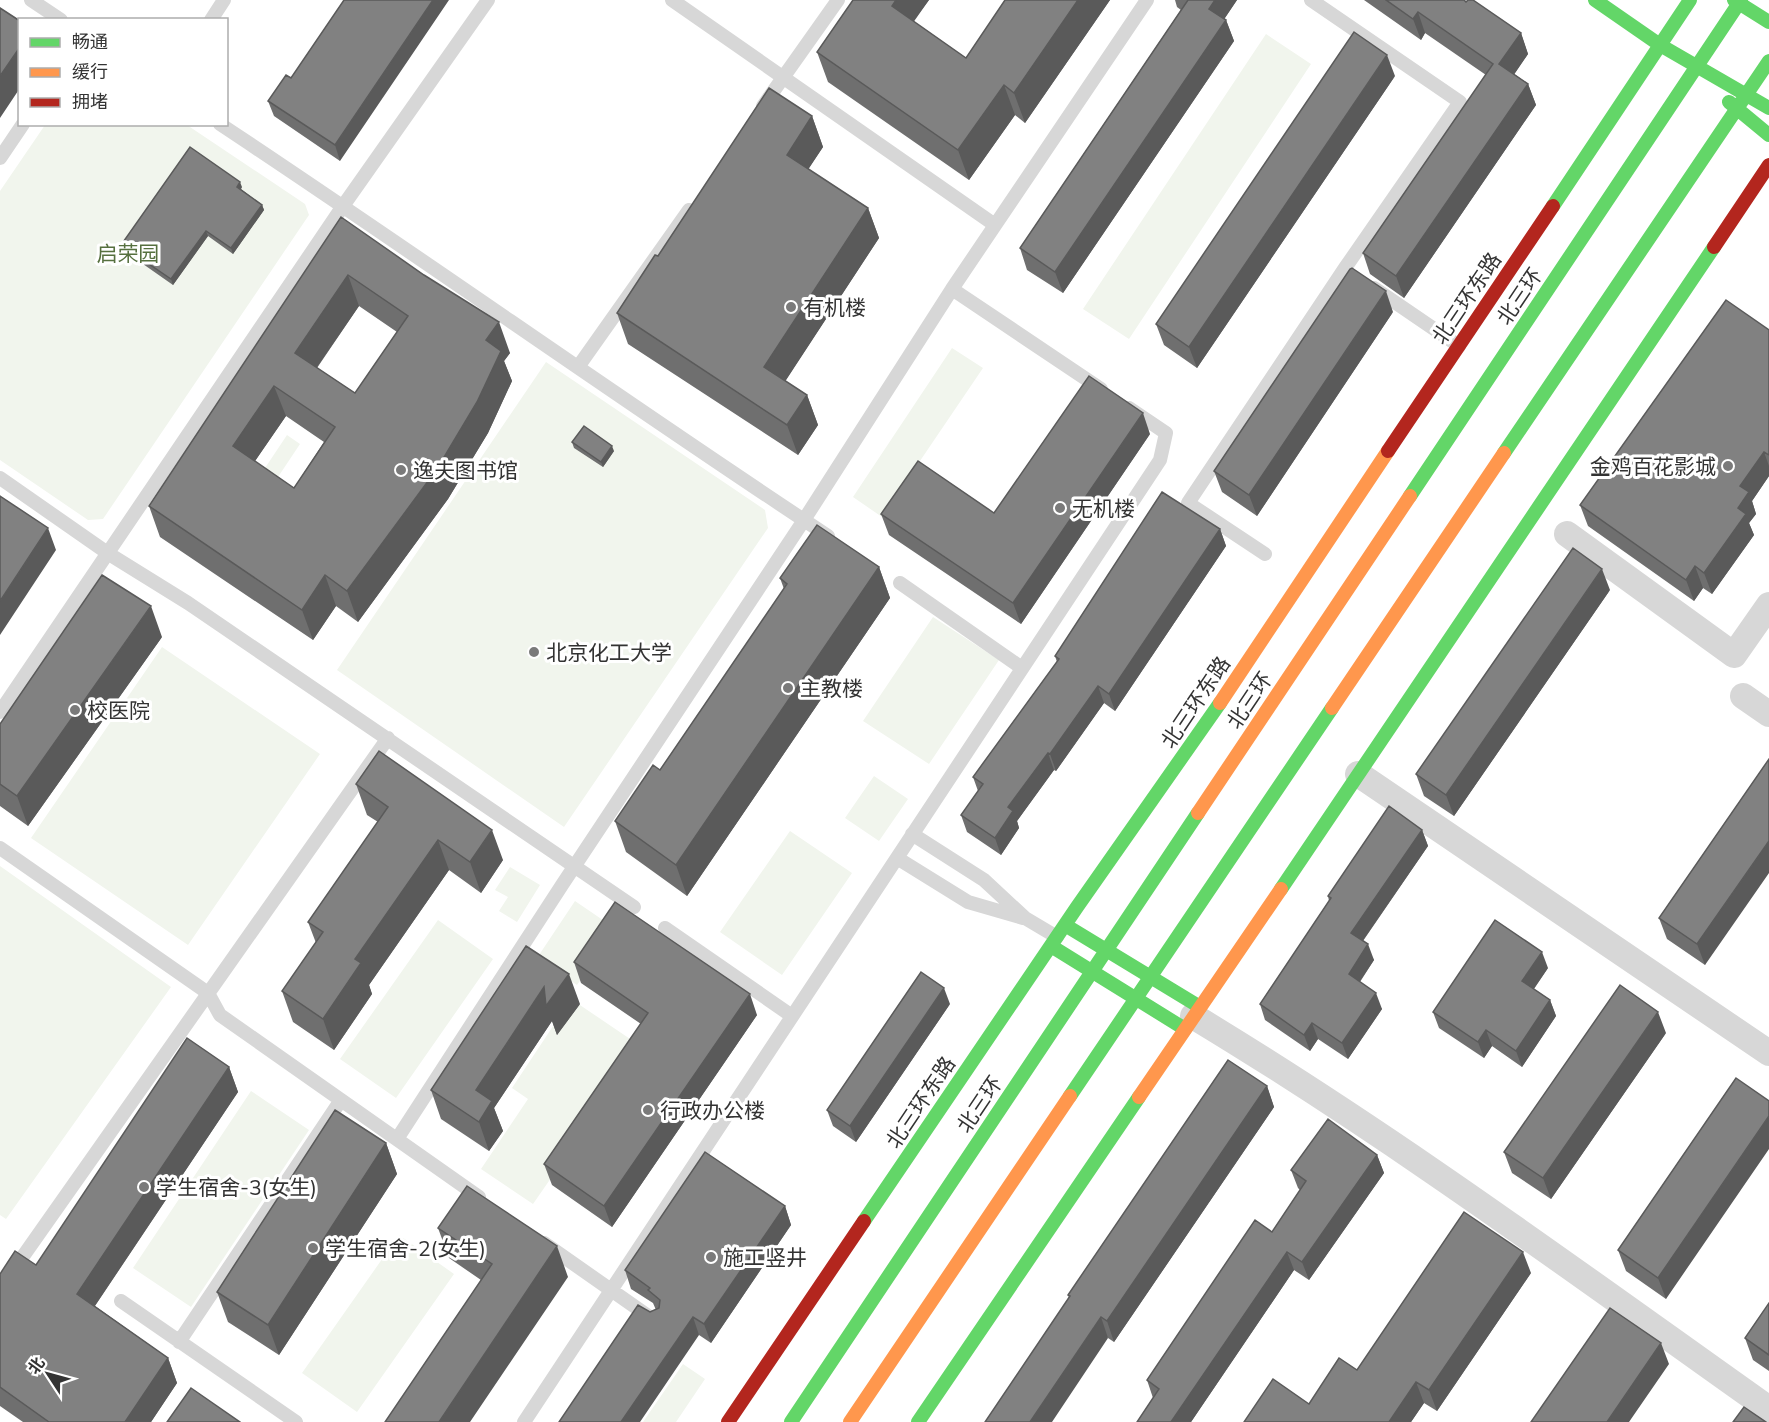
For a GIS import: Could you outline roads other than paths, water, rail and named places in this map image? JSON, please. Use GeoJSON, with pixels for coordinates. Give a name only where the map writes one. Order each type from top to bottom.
{"type":"FeatureCollection","features":[{"type":"Feature","properties":{"kind":"main road"},"geometry":{"type":"LineString","coordinates":[[1595,0],[1660,45],[1769,108]]}},
{"type":"Feature","properties":{"kind":"main road","name":"北三环东路"},"geometry":{"type":"LineString","coordinates":[[728,1422],[1065,925],[1198,736],[1690,0]]}},
{"type":"Feature","properties":{"kind":"main road"},"geometry":{"type":"LineString","coordinates":[[1734,0],[1769,22]]}},
{"type":"Feature","properties":{"kind":"main road","name":"北三环"},"geometry":{"type":"LineString","coordinates":[[791,1422],[1741,0]]}},
{"type":"Feature","properties":{"kind":"main road"},"geometry":{"type":"LineString","coordinates":[[1660,45],[1769,135]]}},
{"type":"Feature","properties":{"kind":"main road"},"geometry":{"type":"LineString","coordinates":[[850,1422],[1769,61]]}},
{"type":"Feature","properties":{"kind":"main road"},"geometry":{"type":"LineString","coordinates":[[918,1422],[1769,165]]}},
{"type":"Feature","properties":{"kind":"main road"},"geometry":{"type":"LineString","coordinates":[[1065,925],[1193,1017]]}},
{"type":"Feature","properties":{"kind":"main road"},"geometry":{"type":"LineString","coordinates":[[1054,942],[1193,1017]]}},
{"type":"Feature","properties":{"kind":"street"},"geometry":{"type":"LineString","coordinates":[[1567,534],[1734,655],[1769,606]]}},
{"type":"Feature","properties":{"kind":"street"},"geometry":{"type":"LineString","coordinates":[[1743,696],[1769,714]]}},
{"type":"Feature","properties":{"kind":"street"},"geometry":{"type":"LineString","coordinates":[[1358,774],[1769,1053]]}},
{"type":"Feature","properties":{"kind":"street"},"geometry":{"type":"LineString","coordinates":[[1193,1017],[1257,1055],[1456,1188],[1769,1409]]}},
{"type":"Feature","properties":{"kind":"lane"},"geometry":{"type":"LineString","coordinates":[[31,0],[58,18]]}},
{"type":"Feature","properties":{"kind":"lane"},"geometry":{"type":"LineString","coordinates":[[212,18],[225,0]]}},
{"type":"Feature","properties":{"kind":"lane"},"geometry":{"type":"LineString","coordinates":[[0,712],[343,206],[488,0]]}},
{"type":"Feature","properties":{"kind":"lane"},"geometry":{"type":"LineString","coordinates":[[672,0],[995,225]]}},
{"type":"Feature","properties":{"kind":"lane"},"geometry":{"type":"LineString","coordinates":[[755,117],[838,0]]}},
{"type":"Feature","properties":{"kind":"lane"},"geometry":{"type":"LineString","coordinates":[[397,1139],[804,520],[952,289],[1148,0]]}},
{"type":"Feature","properties":{"kind":"lane"},"geometry":{"type":"LineString","coordinates":[[1264,554],[1188,503],[1355,275],[1460,102],[1311,0]]}},
{"type":"Feature","properties":{"kind":"lane"},"geometry":{"type":"LineString","coordinates":[[0,158],[22,126]]}},
{"type":"Feature","properties":{"kind":"lane"},"geometry":{"type":"LineString","coordinates":[[223,126],[842,545]]}},
{"type":"Feature","properties":{"kind":"lane"},"geometry":{"type":"LineString","coordinates":[[578,367],[694,203]]}},
{"type":"Feature","properties":{"kind":"lane"},"geometry":{"type":"LineString","coordinates":[[1355,275],[1458,346]]}},
{"type":"Feature","properties":{"kind":"lane"},"geometry":{"type":"LineString","coordinates":[[524,1422],[1160,460],[1166,433],[952,289]]}},
{"type":"Feature","properties":{"kind":"lane"},"geometry":{"type":"LineString","coordinates":[[0,478],[109,554],[188,603],[388,738],[634,907]]}},
{"type":"Feature","properties":{"kind":"lane"},"geometry":{"type":"LineString","coordinates":[[900,583],[1022,668]]}},
{"type":"Feature","properties":{"kind":"lane"},"geometry":{"type":"LineString","coordinates":[[0,1289],[388,738]]}},
{"type":"Feature","properties":{"kind":"lane"},"geometry":{"type":"LineString","coordinates":[[912,834],[984,879],[1054,942]]}},
{"type":"Feature","properties":{"kind":"lane"},"geometry":{"type":"LineString","coordinates":[[0,848],[208,993],[220,1015],[486,1202]]}},
{"type":"Feature","properties":{"kind":"lane"},"geometry":{"type":"LineString","coordinates":[[897,858],[968,902],[1025,918]]}},
{"type":"Feature","properties":{"kind":"lane"},"geometry":{"type":"LineString","coordinates":[[665,928],[792,1016]]}},
{"type":"Feature","properties":{"kind":"lane"},"geometry":{"type":"LineString","coordinates":[[179,1342],[341,1100]]}},
{"type":"Feature","properties":{"kind":"lane"},"geometry":{"type":"LineString","coordinates":[[533,1235],[658,1322]]}},
{"type":"Feature","properties":{"kind":"lane"},"geometry":{"type":"LineString","coordinates":[[121,1301],[296,1422]]}},
{"type":"Feature","properties":{"kind":"place","name":"有机楼"},"geometry":{"type":"Point","coordinates":[791,307]}},
{"type":"Feature","properties":{"kind":"place","name":"金鸡百花影城"},"geometry":{"type":"Point","coordinates":[1728,466]}},
{"type":"Feature","properties":{"kind":"place","name":"逸夫图书馆"},"geometry":{"type":"Point","coordinates":[401,470]}},
{"type":"Feature","properties":{"kind":"place","name":"无机楼"},"geometry":{"type":"Point","coordinates":[1060,508]}},
{"type":"Feature","properties":{"kind":"place","name":"北京化工大学"},"geometry":{"type":"Point","coordinates":[534,652]}},
{"type":"Feature","properties":{"kind":"place","name":"主教楼"},"geometry":{"type":"Point","coordinates":[788,688]}},
{"type":"Feature","properties":{"kind":"place","name":"校医院"},"geometry":{"type":"Point","coordinates":[75,710]}},
{"type":"Feature","properties":{"kind":"place","name":"行政办公楼"},"geometry":{"type":"Point","coordinates":[648,1110]}},
{"type":"Feature","properties":{"kind":"place","name":"学生宿舍-3(女生)"},"geometry":{"type":"Point","coordinates":[144,1187]}},
{"type":"Feature","properties":{"kind":"place","name":"学生宿舍-2(女生)"},"geometry":{"type":"Point","coordinates":[313,1248]}},
{"type":"Feature","properties":{"kind":"place","name":"施工竖井"},"geometry":{"type":"Point","coordinates":[711,1257]}},
{"type":"Feature","properties":{"kind":"park label","name":"启荣园"},"geometry":{"type":"Point","coordinates":[128,253]}}]}
